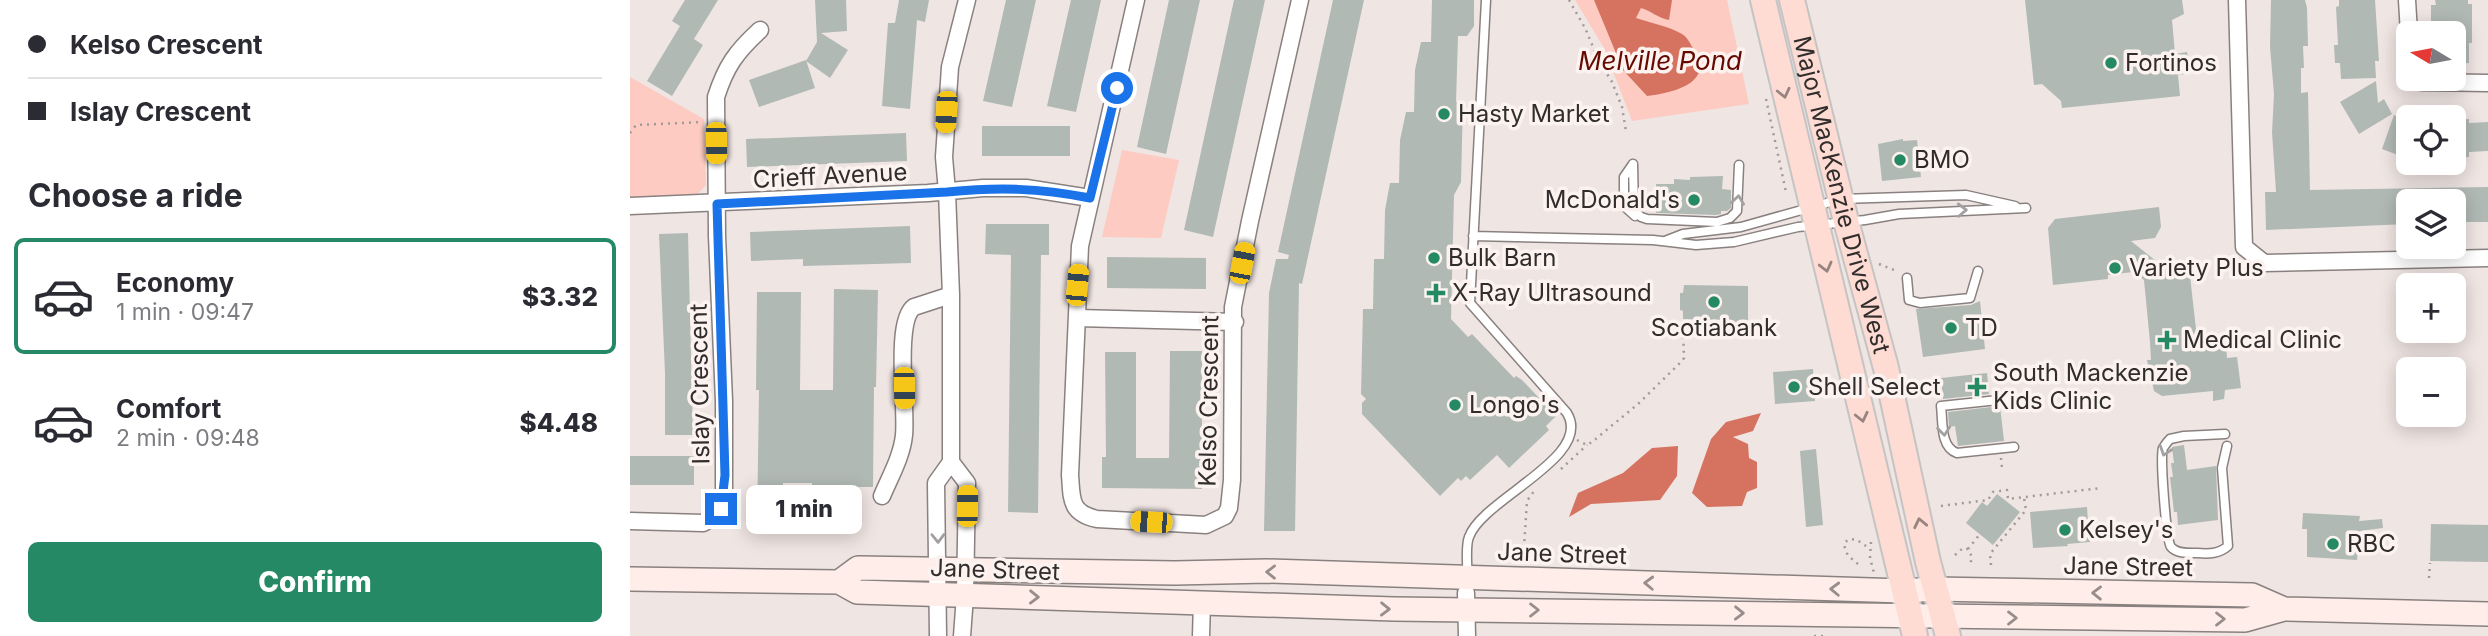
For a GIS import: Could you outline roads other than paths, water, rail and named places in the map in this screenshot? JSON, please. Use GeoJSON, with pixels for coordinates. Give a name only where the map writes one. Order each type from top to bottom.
{"type":"FeatureCollection","features":[{"type":"Feature","properties":{"kind":"main road","name":"Major MacKenzie Drive West"},"geometry":{"type":"LineString","coordinates":[[1763,0],[1909,614]]}},
{"type":"Feature","properties":{"kind":"main road","name":"Major MacKenzie Drive West"},"geometry":{"type":"LineString","coordinates":[[1792,0],[1886,368],[1935,589],[1946,626]]}},
{"type":"Feature","properties":{"kind":"main road","name":"Jane Street"},"geometry":{"type":"LineString","coordinates":[[839,582],[858,568],[1175,573],[1267,571],[1466,593],[1909,614],[1935,589],[2252,596],[2284,610]]}},
{"type":"Feature","properties":{"kind":"main road","name":"Jane Street"},"geometry":{"type":"LineString","coordinates":[[630,579],[839,582],[857,592],[1316,607],[1466,593],[1909,614],[1946,626],[2245,620],[2284,610],[2488,614]]}},
{"type":"Feature","properties":{"kind":"street"},"geometry":{"type":"LineString","coordinates":[[938,636],[936,483],[951,462],[951,295],[944,157],[946,97],[950,67],[967,0]]}},
{"type":"Feature","properties":{"kind":"street","name":"Kelso Crescent"},"geometry":{"type":"LineString","coordinates":[[1136,0],[1080,246],[1070,475],[1072,499],[1077,510],[1084,516],[1097,519],[1206,525],[1225,516],[1229,508],[1232,480],[1233,307],[1300,0]]}},
{"type":"Feature","properties":{"kind":"street"},"geometry":{"type":"LineString","coordinates":[[2237,0],[2244,247],[2264,263],[2488,258]]}},
{"type":"Feature","properties":{"kind":"street"},"geometry":{"type":"LineString","coordinates":[[2407,0],[2408,21]]}},
{"type":"Feature","properties":{"kind":"street"},"geometry":{"type":"LineString","coordinates":[[717,204],[716,97],[722,79],[738,50],[760,30]]}},
{"type":"Feature","properties":{"kind":"street"},"geometry":{"type":"LineString","coordinates":[[2466,83],[2488,83]]}},
{"type":"Feature","properties":{"kind":"street","name":"Crieff Avenue"},"geometry":{"type":"LineString","coordinates":[[630,206],[717,204],[983,188],[1026,188],[1090,198]]}},
{"type":"Feature","properties":{"kind":"street","name":"Islay Crescent"},"geometry":{"type":"LineString","coordinates":[[630,521],[703,523],[721,509],[725,475],[717,204]]}},
{"type":"Feature","properties":{"kind":"street"},"geometry":{"type":"LineString","coordinates":[[882,496],[904,436],[905,319],[914,307],[951,295]]}},
{"type":"Feature","properties":{"kind":"street"},"geometry":{"type":"LineString","coordinates":[[1077,317],[1235,322]]}},
{"type":"Feature","properties":{"kind":"street"},"geometry":{"type":"LineString","coordinates":[[951,462],[967,483],[962,636]]}},
{"type":"Feature","properties":{"kind":"street"},"geometry":{"type":"LineString","coordinates":[[1466,593],[1466,636]]}},
{"type":"Feature","properties":{"kind":"street"},"geometry":{"type":"LineString","coordinates":[[1202,602],[1202,636]]}},
{"type":"Feature","properties":{"kind":"lane"},"geometry":{"type":"LineString","coordinates":[[1466,593],[1468,537],[1480,521],[1570,442],[1572,421],[1470,303],[1486,0]]}},
{"type":"Feature","properties":{"kind":"lane"},"geometry":{"type":"LineString","coordinates":[[1633,164],[1634,210],[1641,217],[1717,222],[1730,218],[1737,211],[1739,165]]}},
{"type":"Feature","properties":{"kind":"lane"},"geometry":{"type":"LineString","coordinates":[[1473,236],[1665,241],[1682,246],[1734,242],[1814,216],[1844,210],[1899,214],[2026,208],[1966,195],[1844,210],[1741,227],[1683,233],[1665,241]]}},
{"type":"Feature","properties":{"kind":"lane"},"geometry":{"type":"LineString","coordinates":[[1907,278],[1909,300],[1920,303],[1970,298],[1978,271]]}},
{"type":"Feature","properties":{"kind":"lane"},"geometry":{"type":"LineString","coordinates":[[2008,398],[1941,406],[1945,445],[1950,451],[1957,453],[2014,447]]}},
{"type":"Feature","properties":{"kind":"lane"},"geometry":{"type":"LineString","coordinates":[[2225,434],[2170,439],[2163,448],[2161,478],[2168,537],[2170,547],[2178,552],[2206,554],[2222,552],[2228,546],[2222,468],[2227,446]]}},
{"type":"Feature","properties":{"kind":"water","name":"Melville Pond"},"geometry":{"type":"Polygon","coordinates":[[[1594,0],[1672,0],[1669,20],[1641,8],[1636,18],[1671,29],[1686,37],[1700,62],[1695,79],[1678,89],[1647,96],[1623,70],[1594,0]]]}},
{"type":"Feature","properties":{"kind":"water"},"geometry":{"type":"Polygon","coordinates":[[[1761,413],[1753,431],[1733,437],[1748,444],[1749,458],[1757,462],[1757,488],[1747,492],[1742,506],[1707,507],[1692,493],[1711,439],[1726,422],[1761,413]]]}},
{"type":"Feature","properties":{"kind":"water"},"geometry":{"type":"Polygon","coordinates":[[[1678,446],[1677,476],[1660,500],[1591,504],[1569,517],[1578,493],[1623,473],[1652,448],[1678,446]]]}},
{"type":"Feature","properties":{"kind":"place","name":"Fortinos"},"geometry":{"type":"Point","coordinates":[2111,63]}},
{"type":"Feature","properties":{"kind":"place","name":"Hasty Market"},"geometry":{"type":"Point","coordinates":[1444,114]}},
{"type":"Feature","properties":{"kind":"place","name":"BMO"},"geometry":{"type":"Point","coordinates":[1900,160]}},
{"type":"Feature","properties":{"kind":"place","name":"McDonald's"},"geometry":{"type":"Point","coordinates":[1694,200]}},
{"type":"Feature","properties":{"kind":"place","name":"Bulk Barn"},"geometry":{"type":"Point","coordinates":[1434,258]}},
{"type":"Feature","properties":{"kind":"place","name":"Variety Plus"},"geometry":{"type":"Point","coordinates":[2115,268]}},
{"type":"Feature","properties":{"kind":"place","name":"X-Ray Ultrasound"},"geometry":{"type":"Point","coordinates":[1436,293]}},
{"type":"Feature","properties":{"kind":"place","name":"Scotiabank"},"geometry":{"type":"Point","coordinates":[1714,302]}},
{"type":"Feature","properties":{"kind":"place","name":"TD"},"geometry":{"type":"Point","coordinates":[1951,328]}},
{"type":"Feature","properties":{"kind":"place","name":"Medical Clinic"},"geometry":{"type":"Point","coordinates":[2167,340]}},
{"type":"Feature","properties":{"kind":"place","name":"Shell Select"},"geometry":{"type":"Point","coordinates":[1794,387]}},
{"type":"Feature","properties":{"kind":"place","name":"South Mackenzie Kids Clinic"},"geometry":{"type":"Point","coordinates":[1977,387]}},
{"type":"Feature","properties":{"kind":"place","name":"Longo's"},"geometry":{"type":"Point","coordinates":[1455,405]}},
{"type":"Feature","properties":{"kind":"place","name":"Kelsey's"},"geometry":{"type":"Point","coordinates":[2065,530]}},
{"type":"Feature","properties":{"kind":"place","name":"RBC"},"geometry":{"type":"Point","coordinates":[2333,544]}}]}
